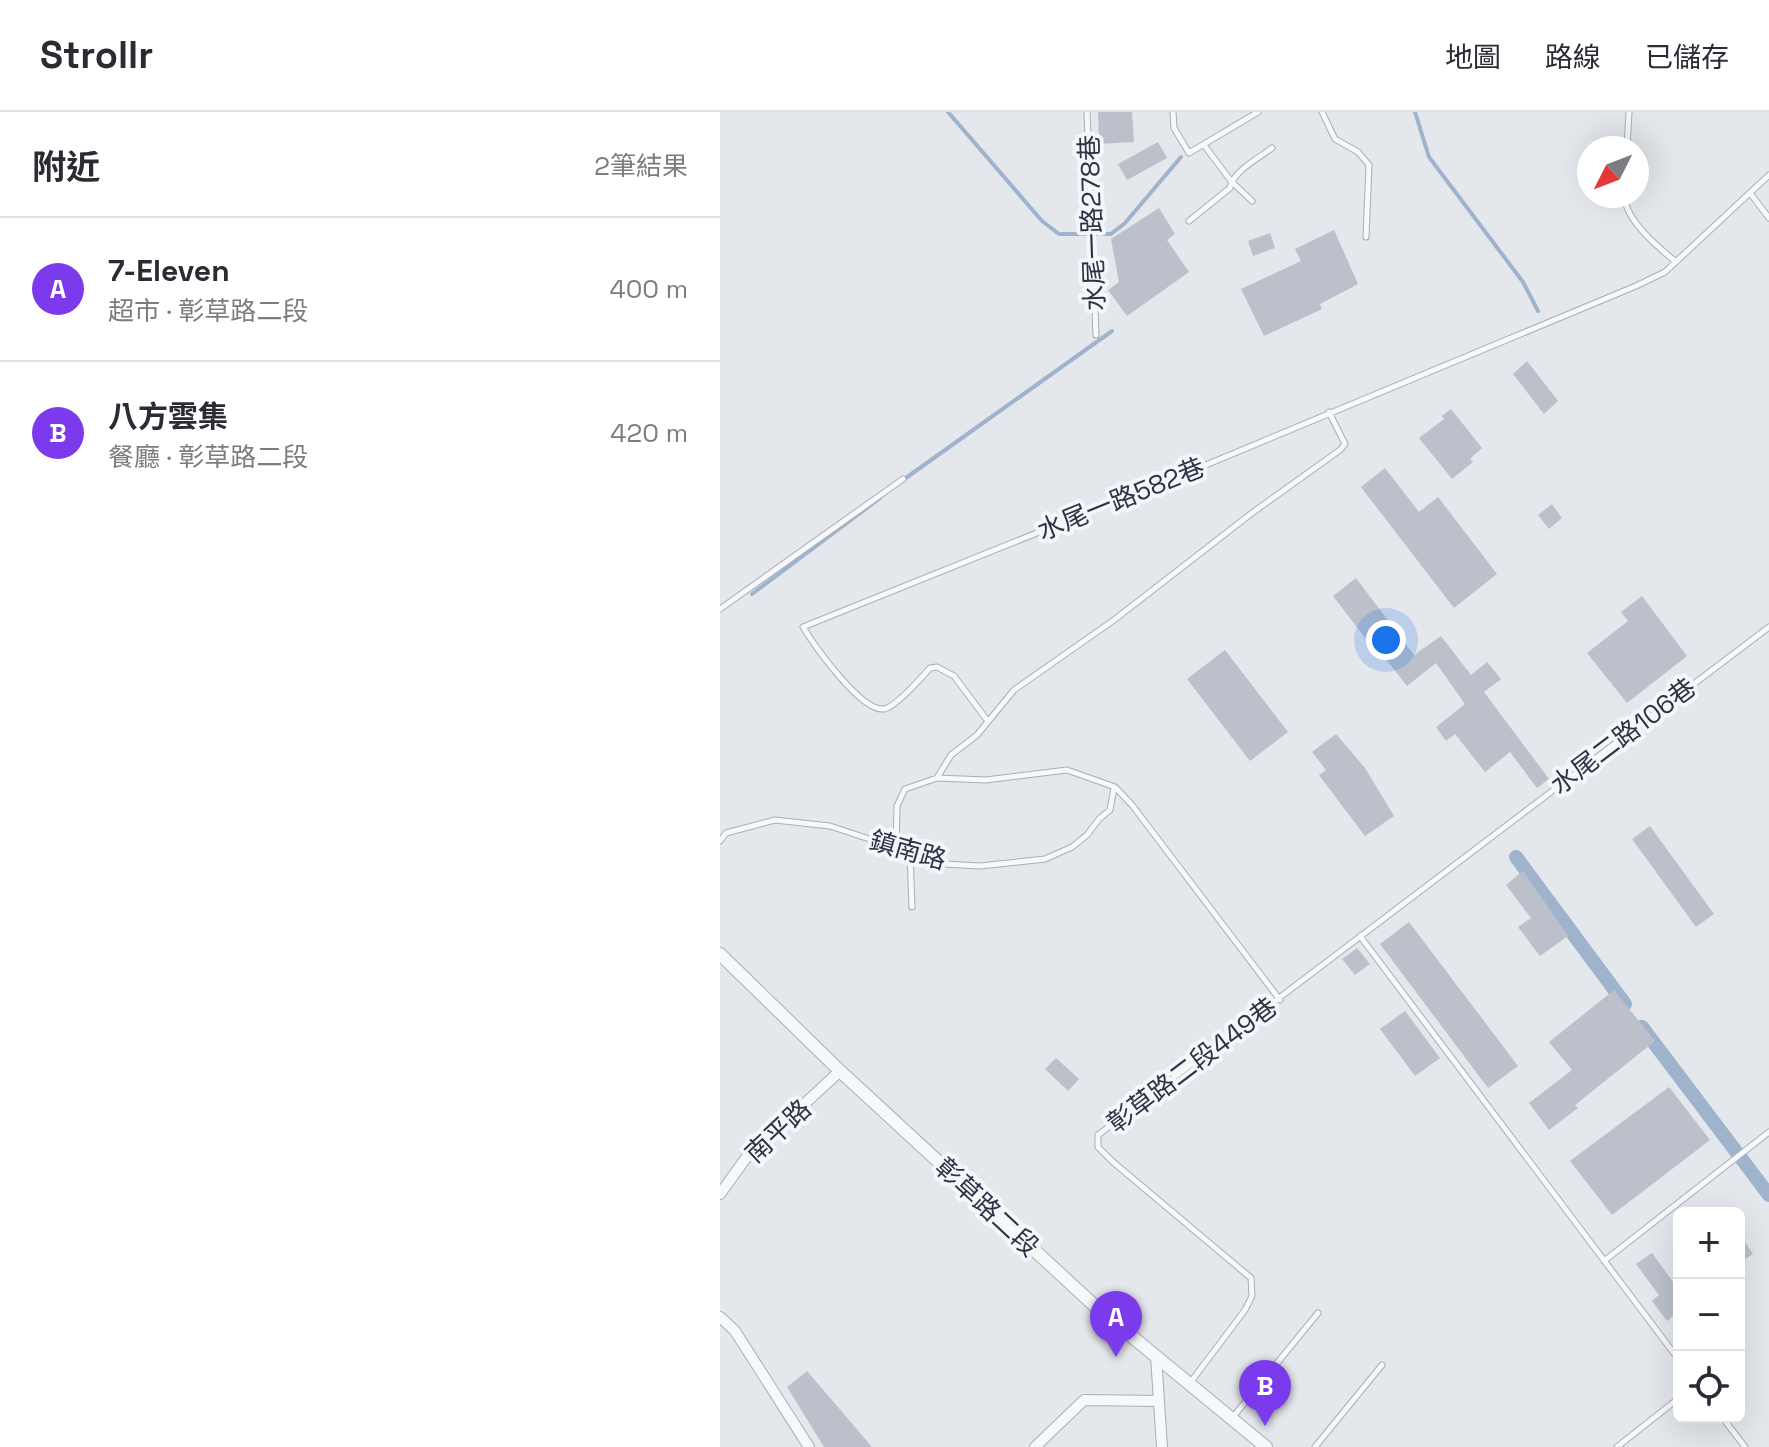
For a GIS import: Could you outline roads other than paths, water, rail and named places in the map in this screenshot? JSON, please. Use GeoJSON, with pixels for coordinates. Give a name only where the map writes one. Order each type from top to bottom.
{"type":"FeatureCollection","features":[{"type":"Feature","properties":{"kind":"street","name":"彰草路二段"},"geometry":{"type":"LineString","coordinates":[[720,954],[840,1071],[1096,1307],[1266,1447]]}},
{"type":"Feature","properties":{"kind":"street","name":"南平路"},"geometry":{"type":"LineString","coordinates":[[720,1194],[746,1158],[840,1071]]}},
{"type":"Feature","properties":{"kind":"street"},"geometry":{"type":"LineString","coordinates":[[720,1317],[735,1331],[809,1447]]}},
{"type":"Feature","properties":{"kind":"street"},"geometry":{"type":"LineString","coordinates":[[1156,1356],[1162,1447]]}},
{"type":"Feature","properties":{"kind":"street"},"geometry":{"type":"LineString","coordinates":[[1035,1447],[1084,1400],[1159,1401]]}},
{"type":"Feature","properties":{"kind":"lane","name":"水尾一路278巷"},"geometry":{"type":"LineString","coordinates":[[1087,112],[1096,335]]}},
{"type":"Feature","properties":{"kind":"lane"},"geometry":{"type":"LineString","coordinates":[[1173,112],[1174,128],[1189,153],[1258,112]]}},
{"type":"Feature","properties":{"kind":"lane"},"geometry":{"type":"LineString","coordinates":[[1322,112],[1335,139],[1358,152],[1369,165],[1366,237]]}},
{"type":"Feature","properties":{"kind":"lane"},"geometry":{"type":"LineString","coordinates":[[1628,136],[1629,112]]}},
{"type":"Feature","properties":{"kind":"lane"},"geometry":{"type":"LineString","coordinates":[[1204,145],[1231,181],[1252,201]]}},
{"type":"Feature","properties":{"kind":"lane"},"geometry":{"type":"LineString","coordinates":[[1189,221],[1272,148]]}},
{"type":"Feature","properties":{"kind":"lane","name":"水尾一路582巷"},"geometry":{"type":"LineString","coordinates":[[987,720],[945,668],[930,668],[892,706],[883,710],[870,705],[816,648],[803,627],[1636,286],[1665,272],[1769,175]]}},
{"type":"Feature","properties":{"kind":"lane"},"geometry":{"type":"LineString","coordinates":[[1750,193],[1769,218]]}},
{"type":"Feature","properties":{"kind":"lane"},"geometry":{"type":"LineString","coordinates":[[1628,208],[1655,245],[1676,262]]}},
{"type":"Feature","properties":{"kind":"lane"},"geometry":{"type":"LineString","coordinates":[[937,778],[951,755],[977,735],[1014,690],[1114,620],[1252,513],[1340,450],[1345,444],[1329,412]]}},
{"type":"Feature","properties":{"kind":"lane"},"geometry":{"type":"LineString","coordinates":[[720,609],[903,479]]}},
{"type":"Feature","properties":{"kind":"lane","name":"水尾二路106巷"},"geometry":{"type":"LineString","coordinates":[[1478,845],[1769,627]]}},
{"type":"Feature","properties":{"kind":"lane"},"geometry":{"type":"LineString","coordinates":[[896,849],[897,806],[905,789],[937,778],[986,780],[1067,770],[1115,787],[1132,805],[1280,1000]]}},
{"type":"Feature","properties":{"kind":"lane","name":"鎮南路"},"geometry":{"type":"LineString","coordinates":[[720,841],[726,833],[775,820],[830,826],[945,864],[980,866],[1045,859],[1057,855],[1087,835],[1110,810],[1115,787]]}},
{"type":"Feature","properties":{"kind":"lane","name":"彰草路二段449巷"},"geometry":{"type":"LineString","coordinates":[[1189,1384],[1245,1310],[1252,1296],[1251,1278],[1113,1162],[1098,1147],[1098,1135],[1280,1000],[1478,845]]}},
{"type":"Feature","properties":{"kind":"lane"},"geometry":{"type":"LineString","coordinates":[[910,853],[912,907]]}},
{"type":"Feature","properties":{"kind":"lane"},"geometry":{"type":"LineString","coordinates":[[1360,936],[1673,1352]]}},
{"type":"Feature","properties":{"kind":"lane"},"geometry":{"type":"LineString","coordinates":[[1604,1261],[1769,1132]]}},
{"type":"Feature","properties":{"kind":"lane"},"geometry":{"type":"LineString","coordinates":[[1231,1419],[1318,1313]]}},
{"type":"Feature","properties":{"kind":"lane"},"geometry":{"type":"LineString","coordinates":[[1315,1447],[1382,1365]]}},
{"type":"Feature","properties":{"kind":"lane"},"geometry":{"type":"LineString","coordinates":[[1617,1447],[1673,1403]]}},
{"type":"Feature","properties":{"kind":"lane"},"geometry":{"type":"LineString","coordinates":[[1727,1423],[1745,1447]]}},
{"type":"Feature","properties":{"kind":"waterway"},"geometry":{"type":"LineString","coordinates":[[948,112],[1042,221],[1059,234],[1111,234],[1125,223],[1181,157]]}},
{"type":"Feature","properties":{"kind":"waterway"},"geometry":{"type":"LineString","coordinates":[[1415,112],[1429,157],[1523,282],[1538,311]]}},
{"type":"Feature","properties":{"kind":"waterway"},"geometry":{"type":"LineString","coordinates":[[903,480],[1112,331]]}},
{"type":"Feature","properties":{"kind":"waterway"},"geometry":{"type":"LineString","coordinates":[[752,594],[880,498]]}},
{"type":"Feature","properties":{"kind":"waterway"},"geometry":{"type":"LineString","coordinates":[[1516,857],[1625,1004]]}},
{"type":"Feature","properties":{"kind":"waterway"},"geometry":{"type":"LineString","coordinates":[[1642,1027],[1769,1195]]}},
{"type":"Feature","properties":{"kind":"place","name":"7-Eleven"},"geometry":{"type":"Point","coordinates":[1116,1357]}},
{"type":"Feature","properties":{"kind":"place","name":"八方雲集"},"geometry":{"type":"Point","coordinates":[1265,1426]}}]}
